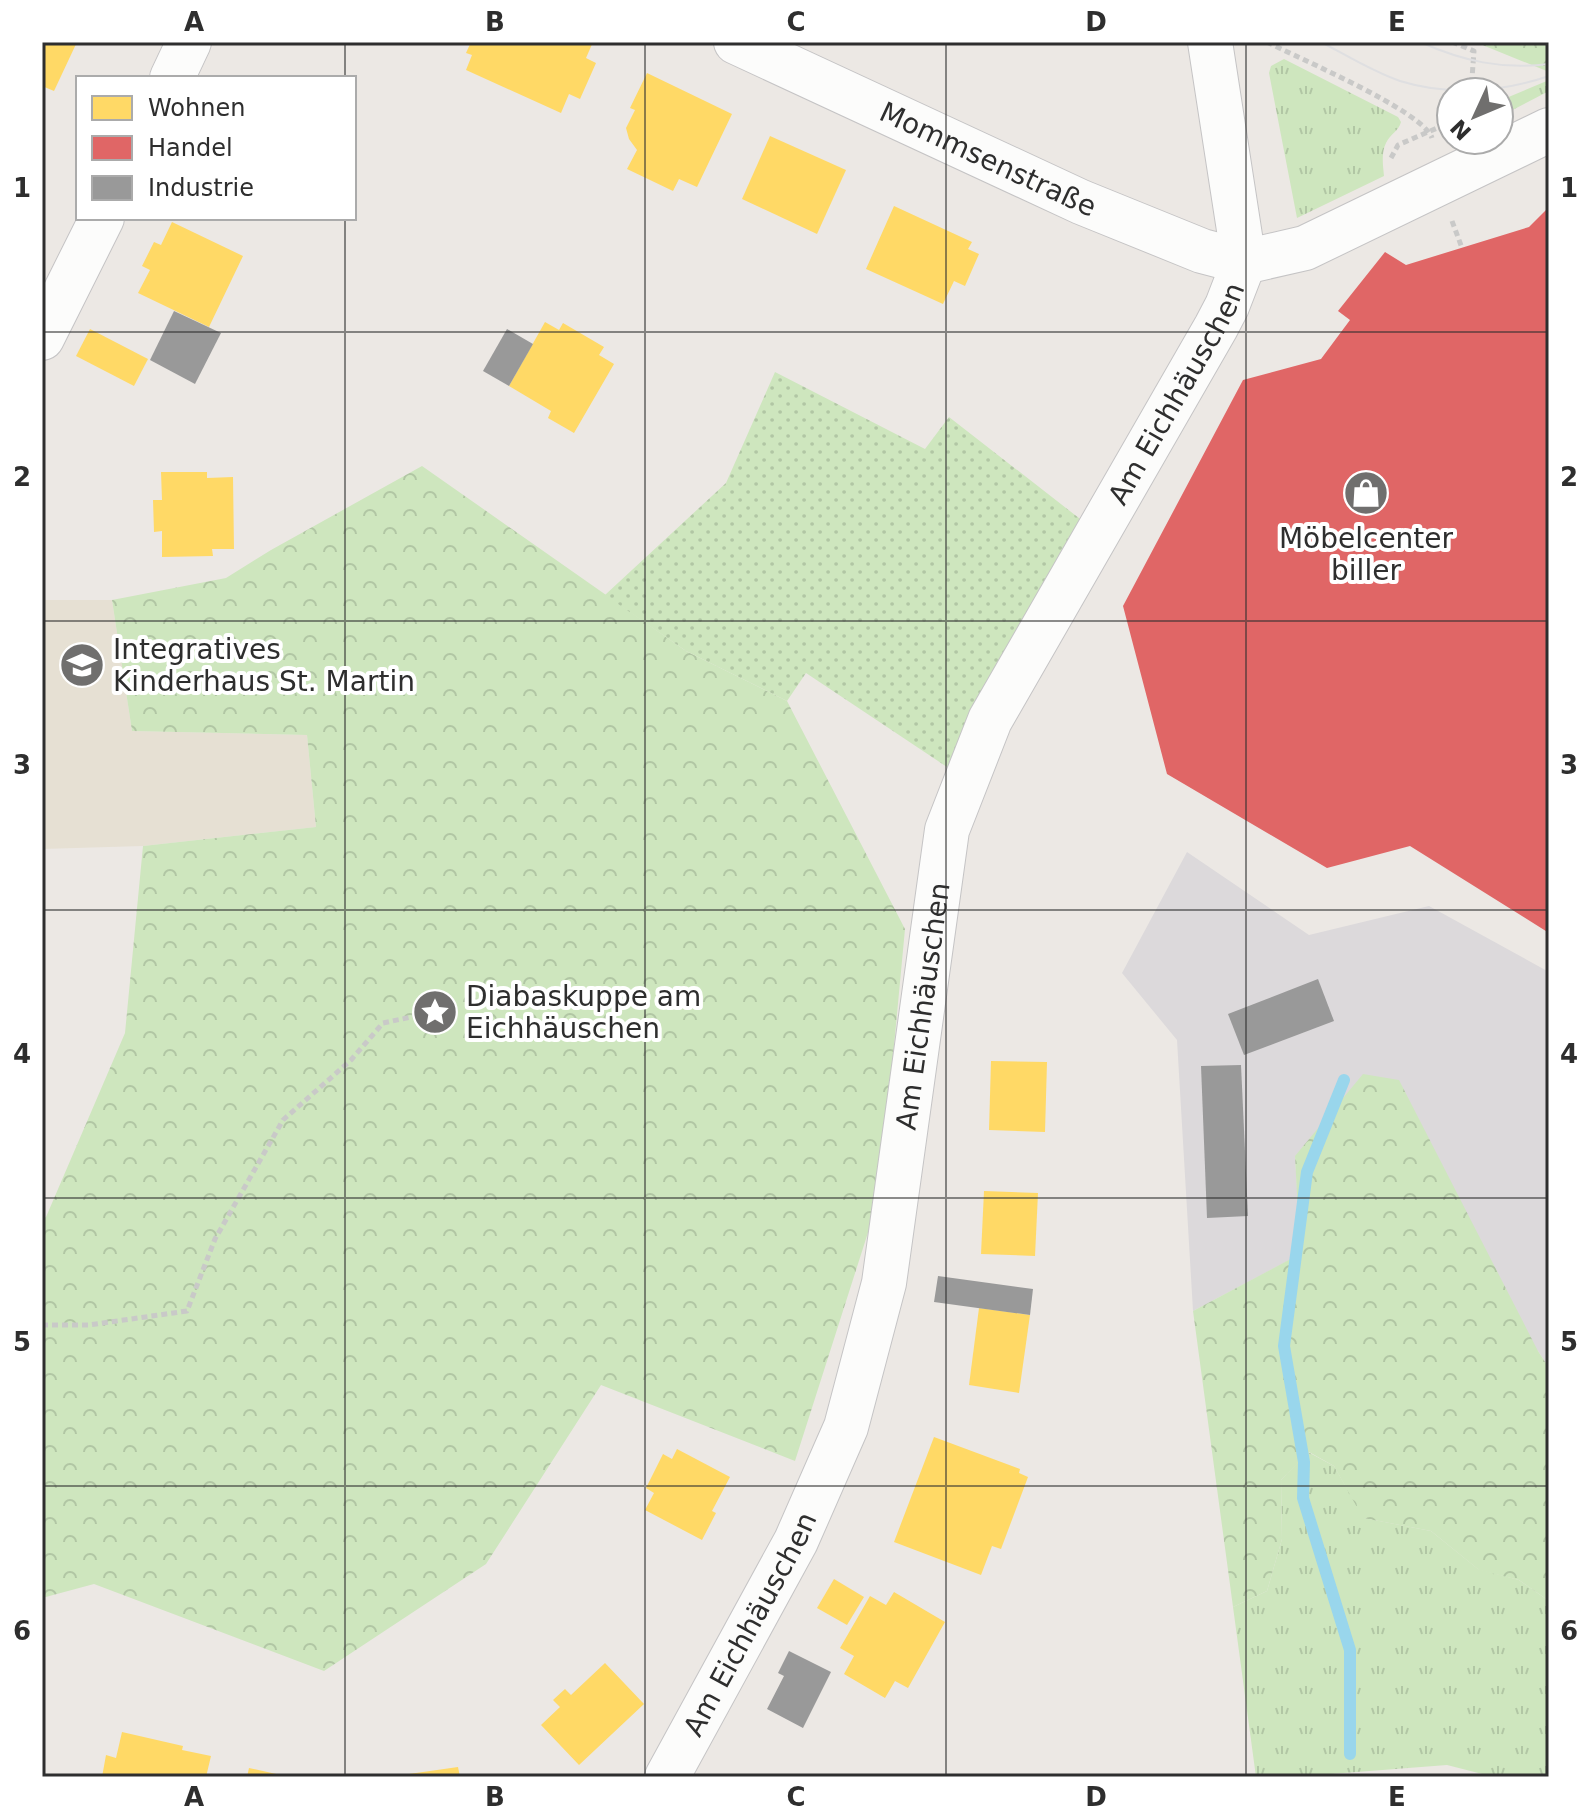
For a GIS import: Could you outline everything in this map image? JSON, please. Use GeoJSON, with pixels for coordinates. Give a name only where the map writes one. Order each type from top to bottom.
{"type":"FeatureCollection","features":[{"type":"Feature","properties":{"kind":"street"},"geometry":{"type":"LineString","coordinates":[[173,76],[189,42]]}},
{"type":"Feature","properties":{"kind":"street","name":"Mommsenstraße"},"geometry":{"type":"LineString","coordinates":[[736,42],[1081,202],[1202,251],[1244,262]]}},
{"type":"Feature","properties":{"kind":"street"},"geometry":{"type":"LineString","coordinates":[[1210,42],[1244,262],[1305,248],[1549,130]]}},
{"type":"Feature","properties":{"kind":"street"},"geometry":{"type":"LineString","coordinates":[[42,338],[101,220]]}},
{"type":"Feature","properties":{"kind":"street","name":"Am Eichhäuschen"},"geometry":{"type":"LineString","coordinates":[[667,1777],[796,1541],[846,1427],[884,1283],[947,830],[990,720],[1216,327],[1244,262]]}},
{"type":"Feature","properties":{"kind":"path"},"geometry":{"type":"LineString","coordinates":[[1267,42],[1398,107],[1430,131]]}},
{"type":"Feature","properties":{"kind":"path"},"geometry":{"type":"LineString","coordinates":[[1452,42],[1474,51],[1472,76]]}},
{"type":"Feature","properties":{"kind":"path"},"geometry":{"type":"LineString","coordinates":[[1393,165],[1391,156],[1398,145],[1435,129]]}},
{"type":"Feature","properties":{"kind":"path"},"geometry":{"type":"LineString","coordinates":[[1450,217],[1462,248]]}},
{"type":"Feature","properties":{"kind":"path"},"geometry":{"type":"LineString","coordinates":[[42,1325],[89,1325],[187,1311],[215,1239],[283,1120],[351,1060],[383,1023],[435,1012]]}},
{"type":"Feature","properties":{"kind":"shaded area","name":"Integratives Kinderhaus St. Martin"},"geometry":{"type":"Polygon","coordinates":[[[42,600],[112,600],[132,731],[307,735],[316,827],[143,846],[42,849],[42,600]]]}},
{"type":"Feature","properties":{"kind":"shaded area"},"geometry":{"type":"Polygon","coordinates":[[[1187,852],[1309,935],[1429,906],[1549,972],[1549,1368],[1538,1351],[1295,1156],[1301,1254],[1193,1311],[1177,1040],[1122,973],[1187,852]]]}},
{"type":"Feature","properties":{"kind":"green space"},"geometry":{"type":"Polygon","coordinates":[[[1475,42],[1549,42],[1549,72],[1475,42]]]}},
{"type":"Feature","properties":{"kind":"green space"},"geometry":{"type":"Polygon","coordinates":[[[1284,59],[1398,117],[1401,122],[1384,147],[1384,176],[1297,218],[1269,73],[1271,66],[1284,59]]]}},
{"type":"Feature","properties":{"kind":"green space"},"geometry":{"type":"Polygon","coordinates":[[[1549,80],[1549,91],[1515,109],[1515,94],[1549,80]]]}},
{"type":"Feature","properties":{"kind":"green space"},"geometry":{"type":"Polygon","coordinates":[[[775,372],[925,449],[949,417],[1084,522],[953,771],[806,673],[787,701],[686,651],[605,595],[726,483],[775,372]]]}},
{"type":"Feature","properties":{"kind":"green space"},"geometry":{"type":"Polygon","coordinates":[[[422,466],[686,651],[787,701],[905,929],[880,1195],[795,1461],[601,1385],[486,1564],[324,1671],[94,1584],[42,1598],[42,1219],[46,1217],[125,1033],[143,846],[316,827],[307,735],[132,731],[112,600],[226,578],[422,466]]]}},
{"type":"Feature","properties":{"kind":"green space"},"geometry":{"type":"Polygon","coordinates":[[[1363,1074],[1399,1080],[1549,1368],[1549,1601],[1519,1580],[1479,1570],[1431,1531],[1363,1518],[1334,1466],[1309,1452],[1281,1480],[1282,1539],[1267,1591],[1233,1607],[1193,1311],[1300,1254],[1295,1156],[1363,1074]]]}},
{"type":"Feature","properties":{"kind":"green space"},"geometry":{"type":"Polygon","coordinates":[[[1308,1452],[1334,1466],[1364,1518],[1431,1531],[1478,1569],[1519,1580],[1549,1601],[1549,1777],[1494,1777],[1447,1765],[1256,1777],[1233,1607],[1267,1591],[1282,1539],[1281,1480],[1308,1452]]]}},
{"type":"Feature","properties":{"kind":"building: Wohnen"},"geometry":{"type":"Polygon","coordinates":[[[42,42],[77,42],[54,91],[42,86],[42,42]]]}},
{"type":"Feature","properties":{"kind":"building: Wohnen"},"geometry":{"type":"Polygon","coordinates":[[[471,42],[593,42],[586,58],[596,63],[580,99],[569,94],[561,113],[466,70],[472,55],[466,53],[471,42]]]}},
{"type":"Feature","properties":{"kind":"building: Wohnen"},"geometry":{"type":"Polygon","coordinates":[[[647,73],[732,114],[697,187],[679,179],[673,191],[627,169],[637,150],[626,128],[635,110],[630,108],[647,73]]]}},
{"type":"Feature","properties":{"kind":"building: Wohnen"},"geometry":{"type":"Polygon","coordinates":[[[770,136],[846,170],[817,234],[742,199],[770,136]]]}},
{"type":"Feature","properties":{"kind":"building: Wohnen"},"geometry":{"type":"Polygon","coordinates":[[[894,206],[972,242],[968,249],[979,254],[965,286],[954,281],[943,304],[866,269],[894,206]]]}},
{"type":"Feature","properties":{"kind":"building: Wohnen"},"geometry":{"type":"Polygon","coordinates":[[[172,222],[243,256],[209,327],[138,293],[150,270],[142,266],[154,242],[161,245],[172,222]]]}},
{"type":"Feature","properties":{"kind":"building: Wohnen"},"geometry":{"type":"Polygon","coordinates":[[[545,322],[559,330],[563,323],[604,347],[599,355],[614,364],[574,433],[548,418],[551,411],[509,386],[545,322]]]}},
{"type":"Feature","properties":{"kind":"building: Wohnen"},"geometry":{"type":"Polygon","coordinates":[[[90,329],[148,359],[134,386],[76,356],[90,329]]]}},
{"type":"Feature","properties":{"kind":"building: Wohnen"},"geometry":{"type":"Polygon","coordinates":[[[161,472],[207,472],[207,478],[233,477],[234,549],[212,549],[213,556],[162,557],[162,531],[154,532],[153,500],[162,500],[161,472]]]}},
{"type":"Feature","properties":{"kind":"building: Wohnen"},"geometry":{"type":"Polygon","coordinates":[[[991,1061],[1047,1062],[1045,1132],[989,1130],[991,1061]]]}},
{"type":"Feature","properties":{"kind":"building: Wohnen"},"geometry":{"type":"Polygon","coordinates":[[[984,1191],[1038,1193],[1035,1256],[981,1254],[984,1191]]]}},
{"type":"Feature","properties":{"kind":"building: Wohnen"},"geometry":{"type":"Polygon","coordinates":[[[979,1308],[1030,1315],[1019,1393],[969,1385],[979,1308]]]}},
{"type":"Feature","properties":{"kind":"building: Wohnen"},"geometry":{"type":"Polygon","coordinates":[[[934,1437],[1020,1469],[1019,1473],[1028,1477],[1001,1549],[992,1546],[981,1575],[894,1542],[934,1437]]]}},
{"type":"Feature","properties":{"kind":"building: Wohnen"},"geometry":{"type":"Polygon","coordinates":[[[677,1449],[730,1477],[712,1511],[716,1513],[702,1540],[645,1510],[654,1493],[646,1488],[663,1454],[672,1459],[677,1449]]]}},
{"type":"Feature","properties":{"kind":"building: Wohnen"},"geometry":{"type":"Polygon","coordinates":[[[834,1579],[864,1597],[847,1625],[817,1608],[834,1579]]]}},
{"type":"Feature","properties":{"kind":"building: Wohnen"},"geometry":{"type":"Polygon","coordinates":[[[894,1592],[945,1622],[908,1688],[895,1681],[885,1698],[844,1674],[854,1656],[840,1648],[870,1596],[886,1605],[894,1592]]]}},
{"type":"Feature","properties":{"kind":"building: Wohnen"},"geometry":{"type":"Polygon","coordinates":[[[605,1663],[644,1704],[579,1765],[541,1725],[560,1707],[553,1700],[565,1689],[571,1695],[605,1663]]]}},
{"type":"Feature","properties":{"kind":"building: Wohnen"},"geometry":{"type":"Polygon","coordinates":[[[122,1732],[211,1756],[206,1777],[102,1777],[106,1755],[116,1758],[122,1732]]]}},
{"type":"Feature","properties":{"kind":"building: Wohnen"},"geometry":{"type":"Polygon","coordinates":[[[458,1767],[460,1777],[402,1775],[458,1767]]]}},
{"type":"Feature","properties":{"kind":"building: Wohnen"},"geometry":{"type":"Polygon","coordinates":[[[249,1768],[285,1776],[285,1777],[247,1777],[249,1768]]]}},
{"type":"Feature","properties":{"kind":"building: Handel","name":"Möbelcenter biller"},"geometry":{"type":"Polygon","coordinates":[[[1549,207],[1549,933],[1410,846],[1327,868],[1167,774],[1123,606],[1243,380],[1321,359],[1350,320],[1338,311],[1385,252],[1406,265],[1529,227],[1549,207]]]}},
{"type":"Feature","properties":{"kind":"building: Industrie"},"geometry":{"type":"Polygon","coordinates":[[[174,311],[221,333],[195,384],[150,360],[174,311]]]}},
{"type":"Feature","properties":{"kind":"building: Industrie"},"geometry":{"type":"Polygon","coordinates":[[[507,329],[533,344],[509,386],[483,371],[507,329]]]}},
{"type":"Feature","properties":{"kind":"building: Industrie"},"geometry":{"type":"Polygon","coordinates":[[[1318,979],[1334,1021],[1244,1055],[1228,1014],[1318,979]]]}},
{"type":"Feature","properties":{"kind":"building: Industrie"},"geometry":{"type":"Polygon","coordinates":[[[1241,1065],[1248,1216],[1207,1218],[1201,1066],[1241,1065]]]}},
{"type":"Feature","properties":{"kind":"building: Industrie"},"geometry":{"type":"Polygon","coordinates":[[[938,1276],[1033,1289],[1030,1315],[934,1302],[938,1276]]]}},
{"type":"Feature","properties":{"kind":"building: Industrie"},"geometry":{"type":"Polygon","coordinates":[[[789,1651],[831,1672],[803,1728],[767,1709],[784,1676],[778,1673],[789,1651]]]}},
{"type":"Feature","properties":{"kind":"waterway"},"geometry":{"type":"LineString","coordinates":[[1344,1080],[1307,1172],[1284,1346],[1304,1462],[1303,1498],[1350,1650],[1350,1754]]}},
{"type":"Feature","properties":{"kind":"tram line"},"geometry":{"type":"LineString","coordinates":[[1321,42],[1390,77],[1437,89],[1494,89],[1549,76]]}},
{"type":"Feature","properties":{"kind":"tram line"},"geometry":{"type":"LineString","coordinates":[[1420,42],[1452,54],[1499,65],[1549,64]]}},
{"type":"Feature","properties":{"kind":"place","name":"Möbelcenter biller"},"geometry":{"type":"Point","coordinates":[1366,493]}},
{"type":"Feature","properties":{"kind":"place","name":"Integratives Kinderhaus St. Martin"},"geometry":{"type":"Point","coordinates":[82,665]}},
{"type":"Feature","properties":{"kind":"place","name":"Diabaskuppe am Eichhäuschen"},"geometry":{"type":"Point","coordinates":[435,1012]}}]}
